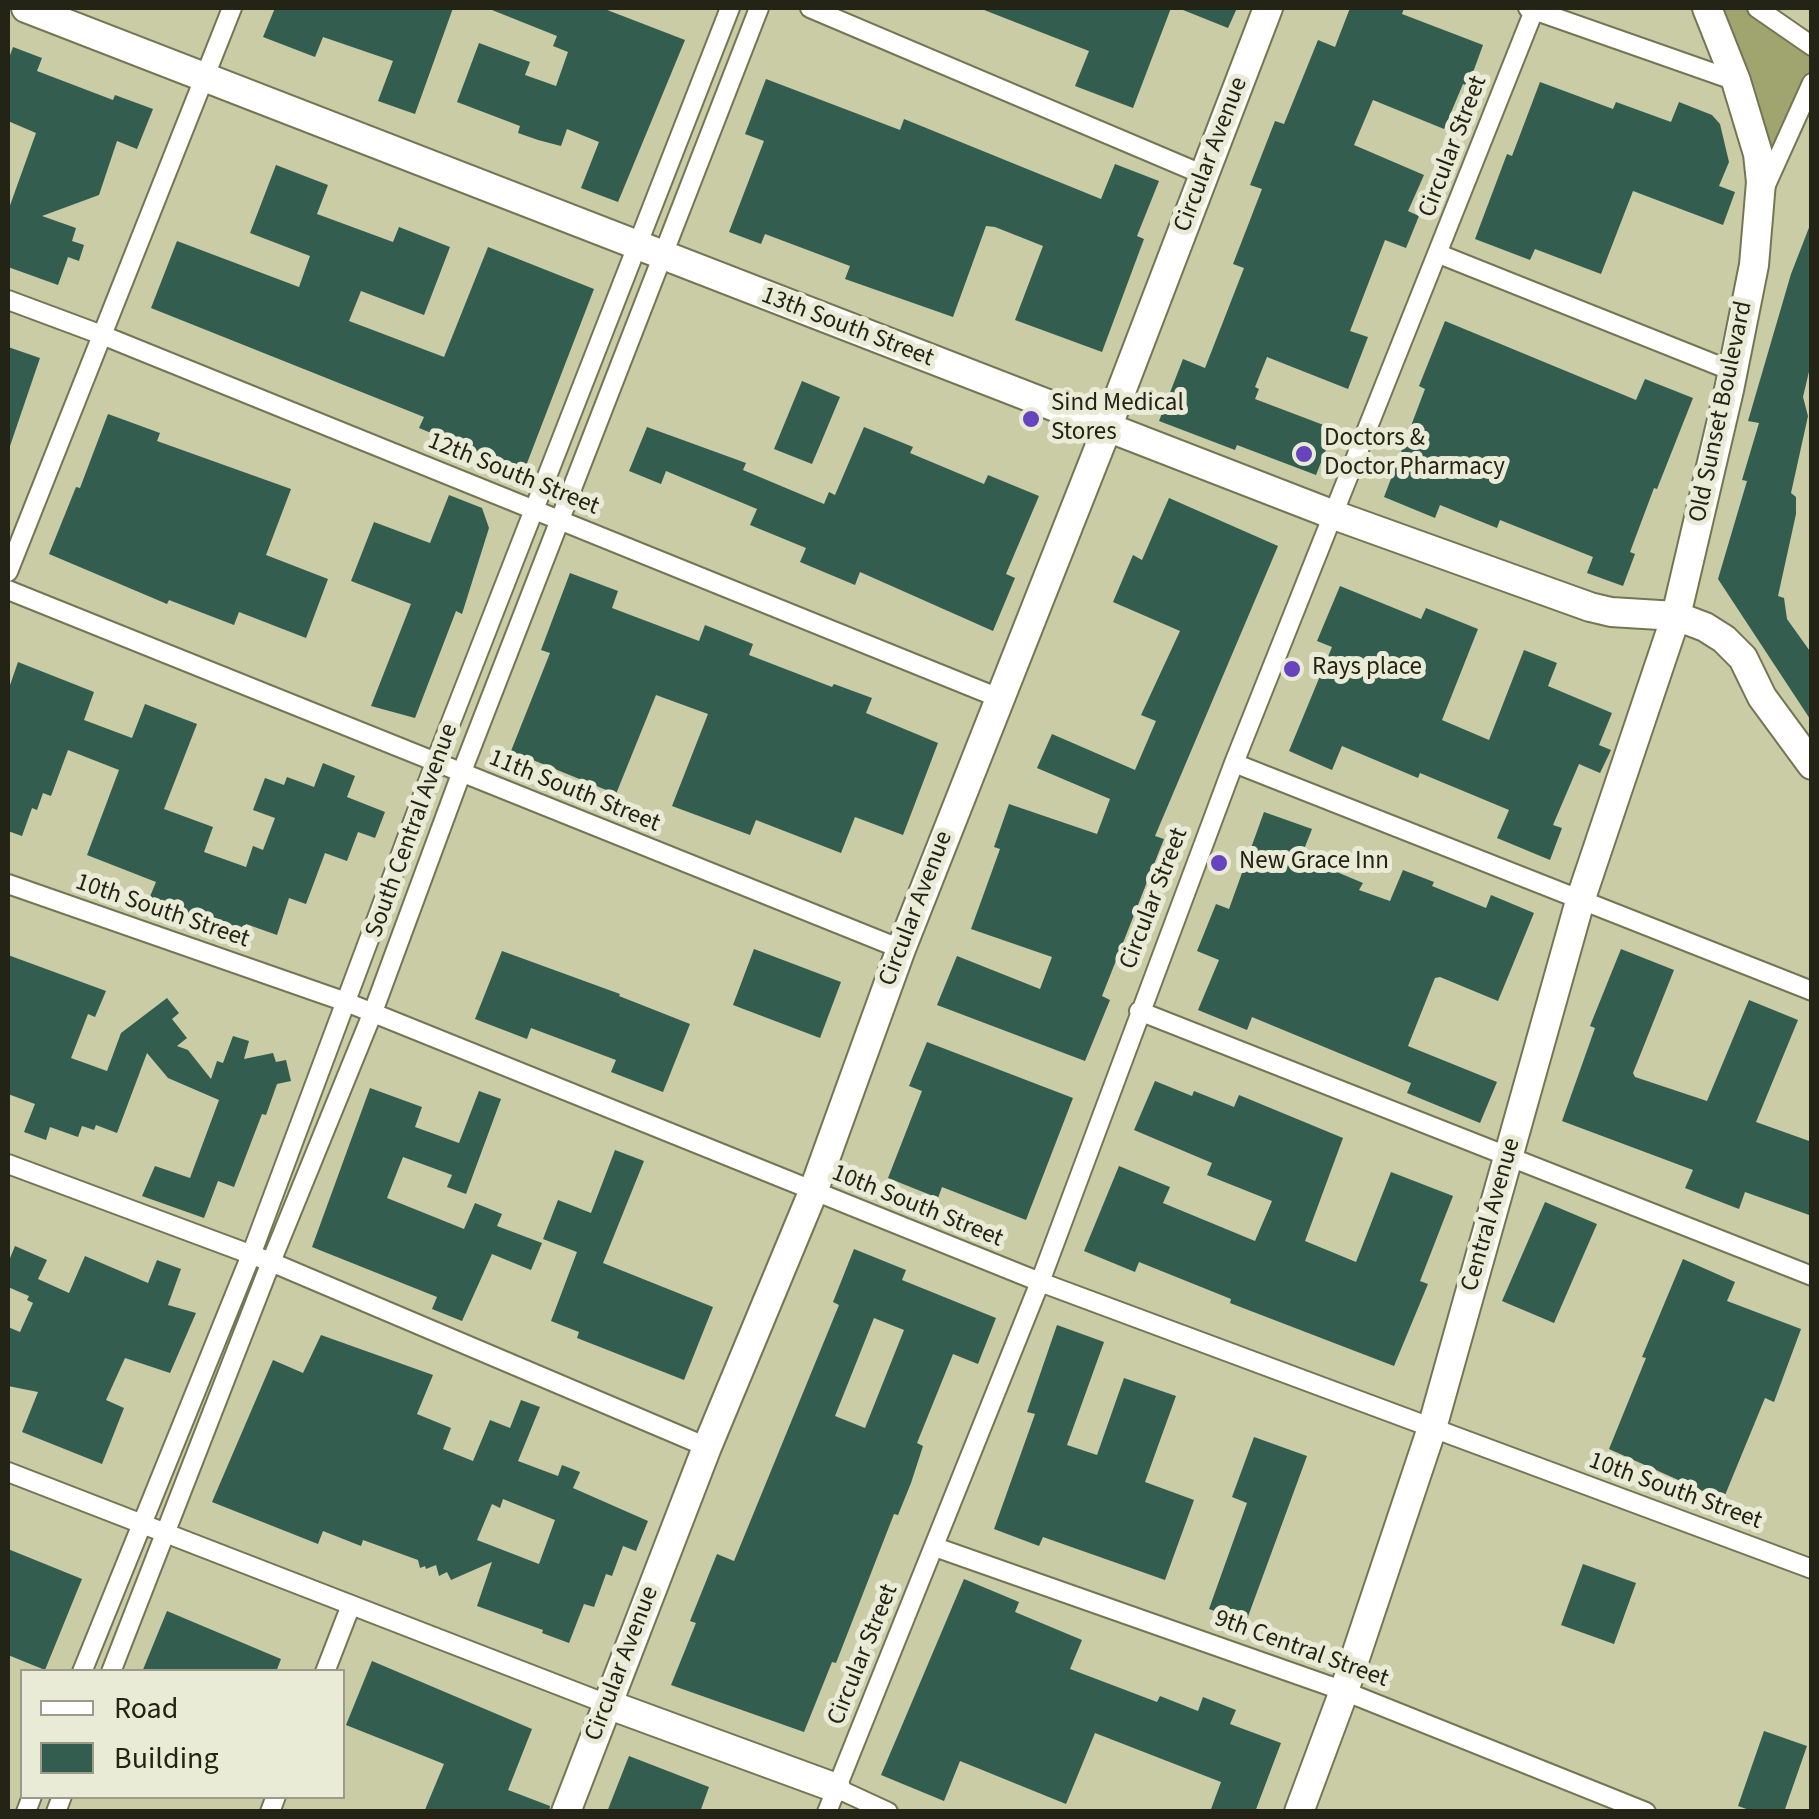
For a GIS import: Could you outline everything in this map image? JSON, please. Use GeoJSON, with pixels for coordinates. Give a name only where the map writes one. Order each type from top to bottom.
{"type":"FeatureCollection","features":[{"type":"Feature","properties":{"kind":"street","name":"13th South Street"},"geometry":{"type":"LineString","coordinates":[[26,8],[1334,515],[1590,606],[1611,612],[1676,616]]}},
{"type":"Feature","properties":{"kind":"street"},"geometry":{"type":"LineString","coordinates":[[8,572],[232,8]]}},
{"type":"Feature","properties":{"kind":"street"},"geometry":{"type":"LineString","coordinates":[[83,1669],[251,1255],[435,764],[730,8]]}},
{"type":"Feature","properties":{"kind":"street","name":"South Central Avenue"},"geometry":{"type":"LineString","coordinates":[[112,1669],[270,1262],[373,1012],[460,774],[759,8]]}},
{"type":"Feature","properties":{"kind":"street"},"geometry":{"type":"LineString","coordinates":[[810,8],[1204,174]]}},
{"type":"Feature","properties":{"kind":"street","name":"Circular Avenue"},"geometry":{"type":"LineString","coordinates":[[566,1812],[708,1447],[813,1192],[900,949],[1107,428],[1268,8]]}},
{"type":"Feature","properties":{"kind":"street"},"geometry":{"type":"LineString","coordinates":[[1533,8],[1736,82]]}},
{"type":"Feature","properties":{"kind":"street","name":"Circular Street"},"geometry":{"type":"LineString","coordinates":[[832,1800],[1040,1282],[1234,762],[1439,254],[1533,8]]}},
{"type":"Feature","properties":{"kind":"street","name":"Old Sunset Boulevard"},"geometry":{"type":"LineString","coordinates":[[1676,616],[1750,283],[1761,197],[1758,154],[1707,8]]}},
{"type":"Feature","properties":{"kind":"street"},"geometry":{"type":"LineString","coordinates":[[1758,8],[1812,46]]}},
{"type":"Feature","properties":{"kind":"street"},"geometry":{"type":"LineString","coordinates":[[1761,197],[1812,83]]}},
{"type":"Feature","properties":{"kind":"street"},"geometry":{"type":"LineString","coordinates":[[1439,254],[1732,370]]}},
{"type":"Feature","properties":{"kind":"street","name":"12th South Street"},"geometry":{"type":"LineString","coordinates":[[8,300],[999,698]]}},
{"type":"Feature","properties":{"kind":"street","name":"11th South Street"},"geometry":{"type":"LineString","coordinates":[[8,590],[900,949]]}},
{"type":"Feature","properties":{"kind":"street"},"geometry":{"type":"LineString","coordinates":[[1676,616],[1724,639],[1743,658],[1762,697],[1812,765]]}},
{"type":"Feature","properties":{"kind":"street","name":"Central Avenue"},"geometry":{"type":"LineString","coordinates":[[1299,1812],[1432,1428],[1580,902],[1676,616]]}},
{"type":"Feature","properties":{"kind":"street"},"geometry":{"type":"LineString","coordinates":[[1234,762],[1812,991]]}},
{"type":"Feature","properties":{"kind":"street","name":"10th South Street"},"geometry":{"type":"LineString","coordinates":[[8,884],[373,1012],[1040,1282],[1812,1569]]}},
{"type":"Feature","properties":{"kind":"street"},"geometry":{"type":"LineString","coordinates":[[1139,1011],[1812,1276]]}},
{"type":"Feature","properties":{"kind":"street"},"geometry":{"type":"LineString","coordinates":[[8,1164],[270,1262],[708,1447]]}},
{"type":"Feature","properties":{"kind":"street"},"geometry":{"type":"LineString","coordinates":[[8,1472],[607,1704],[832,1800],[888,1812]]}},
{"type":"Feature","properties":{"kind":"street","name":"9th Central Street"},"geometry":{"type":"LineString","coordinates":[[935,1547],[1344,1691],[1646,1812]]}},
{"type":"Feature","properties":{"kind":"street"},"geometry":{"type":"LineString","coordinates":[[326,1669],[351,1605]]}},
{"type":"Feature","properties":{"kind":"green space"},"geometry":{"type":"Polygon","coordinates":[[[1707,8],[1757,8],[1811,46],[1811,83],[1761,197],[1707,8]]]}},
{"type":"Feature","properties":{"kind":"building"},"geometry":{"type":"Polygon","coordinates":[[[275,8],[453,8],[415,114],[378,101],[393,61],[323,37],[315,57],[263,37],[275,8]]]}},
{"type":"Feature","properties":{"kind":"building"},"geometry":{"type":"Polygon","coordinates":[[[487,8],[602,8],[685,40],[618,202],[581,188],[599,142],[567,129],[561,146],[538,140],[518,133],[520,126],[457,102],[479,43],[530,62],[525,75],[556,86],[568,52],[553,46],[557,36],[487,8]]]}},
{"type":"Feature","properties":{"kind":"building"},"geometry":{"type":"Polygon","coordinates":[[[979,8],[1171,8],[1133,108],[1075,86],[1089,51],[979,8]]]}},
{"type":"Feature","properties":{"kind":"building"},"geometry":{"type":"Polygon","coordinates":[[[1178,8],[1237,8],[1228,28],[1178,8]]]}},
{"type":"Feature","properties":{"kind":"building"},"geometry":{"type":"Polygon","coordinates":[[[1350,8],[1404,8],[1402,14],[1483,45],[1468,86],[1463,84],[1444,129],[1373,100],[1354,145],[1424,175],[1408,211],[1419,216],[1406,248],[1385,240],[1350,331],[1368,337],[1348,389],[1267,357],[1255,387],[1259,389],[1255,399],[1334,429],[1316,475],[1159,421],[1183,359],[1205,368],[1244,268],[1233,264],[1262,189],[1250,185],[1275,121],[1284,124],[1318,40],[1335,47],[1350,8]]]}},
{"type":"Feature","properties":{"kind":"building"},"geometry":{"type":"Polygon","coordinates":[[[13,47],[42,58],[37,71],[113,100],[115,95],[153,109],[137,149],[117,141],[99,195],[42,216],[76,228],[72,241],[84,245],[79,261],[68,257],[58,285],[8,267],[8,211],[36,133],[8,121],[8,61],[13,47]]]}},
{"type":"Feature","properties":{"kind":"building"},"geometry":{"type":"Polygon","coordinates":[[[766,79],[900,130],[904,119],[1101,199],[1115,164],[1159,181],[1137,236],[1144,239],[1102,352],[1015,320],[1043,246],[995,227],[986,226],[953,317],[845,279],[850,266],[765,234],[761,244],[729,232],[764,141],[745,134],[766,79]]]}},
{"type":"Feature","properties":{"kind":"building"},"geometry":{"type":"Polygon","coordinates":[[[1540,82],[1613,109],[1616,102],[1671,122],[1679,102],[1712,115],[1720,124],[1729,162],[1719,186],[1735,192],[1723,225],[1633,191],[1601,274],[1535,249],[1530,260],[1475,239],[1540,82]]]}},
{"type":"Feature","properties":{"kind":"building"},"geometry":{"type":"Polygon","coordinates":[[[276,165],[328,185],[317,214],[393,242],[399,227],[450,247],[424,315],[361,291],[349,321],[444,357],[488,247],[594,289],[524,471],[419,428],[424,417],[151,308],[177,241],[299,287],[310,256],[250,233],[276,165]]]}},
{"type":"Feature","properties":{"kind":"building"},"geometry":{"type":"Polygon","coordinates":[[[1810,225],[1812,359],[1803,397],[1808,416],[1791,493],[1796,497],[1796,514],[1778,596],[1784,598],[1787,619],[1812,654],[1812,722],[1718,579],[1747,481],[1742,480],[1759,423],[1748,421],[1791,274],[1810,225]]]}},
{"type":"Feature","properties":{"kind":"building"},"geometry":{"type":"Polygon","coordinates":[[[1445,321],[1636,400],[1645,379],[1693,398],[1630,552],[1635,554],[1623,586],[1587,573],[1593,557],[1500,520],[1497,528],[1440,505],[1435,518],[1384,497],[1425,389],[1419,386],[1445,321]]]}},
{"type":"Feature","properties":{"kind":"building"},"geometry":{"type":"Polygon","coordinates":[[[8,347],[40,358],[10,446],[8,446],[8,347]]]}},
{"type":"Feature","properties":{"kind":"building"},"geometry":{"type":"Polygon","coordinates":[[[802,381],[840,397],[812,464],[774,449],[802,381]]]}},
{"type":"Feature","properties":{"kind":"building"},"geometry":{"type":"Polygon","coordinates":[[[108,414],[160,433],[157,441],[291,489],[266,555],[328,579],[306,638],[239,612],[234,625],[169,600],[167,604],[49,554],[108,414]]]}},
{"type":"Feature","properties":{"kind":"building"},"geometry":{"type":"Polygon","coordinates":[[[647,427],[746,463],[743,470],[824,504],[829,492],[835,495],[864,427],[913,447],[910,453],[984,484],[988,475],[1039,496],[1006,574],[1015,578],[993,631],[860,572],[855,585],[800,562],[806,548],[750,525],[757,509],[666,471],[661,484],[629,471],[647,427]]]}},
{"type":"Feature","properties":{"kind":"building"},"geometry":{"type":"Polygon","coordinates":[[[449,495],[482,508],[489,528],[462,614],[456,611],[415,718],[371,706],[411,604],[351,581],[374,522],[430,543],[449,495]]]}},
{"type":"Feature","properties":{"kind":"building"},"geometry":{"type":"Polygon","coordinates":[[[1169,498],[1278,546],[1155,836],[1164,839],[1102,996],[1110,1000],[1085,1061],[937,1005],[957,956],[1040,989],[1052,957],[971,929],[1000,849],[994,847],[1009,804],[1097,834],[1110,799],[1037,768],[1052,734],[1135,770],[1156,721],[1141,715],[1180,631],[1113,602],[1133,555],[1142,560],[1169,498]]]}},
{"type":"Feature","properties":{"kind":"building"},"geometry":{"type":"Polygon","coordinates":[[[570,573],[618,591],[612,608],[699,641],[705,625],[753,644],[749,655],[872,698],[866,713],[938,743],[903,835],[855,817],[841,853],[756,820],[750,835],[672,806],[708,714],[656,695],[616,794],[511,751],[550,653],[541,650],[570,573]]]}},
{"type":"Feature","properties":{"kind":"building"},"geometry":{"type":"Polygon","coordinates":[[[1340,586],[1421,619],[1426,608],[1478,629],[1442,720],[1489,740],[1524,650],[1557,663],[1548,686],[1612,713],[1599,745],[1611,750],[1600,773],[1579,764],[1553,825],[1562,828],[1550,860],[1497,838],[1509,810],[1342,746],[1332,770],[1289,751],[1332,647],[1317,641],[1340,586]]]}},
{"type":"Feature","properties":{"kind":"building"},"geometry":{"type":"Polygon","coordinates":[[[18,662],[94,692],[84,720],[132,738],[145,704],[197,724],[164,809],[213,827],[204,852],[246,867],[253,846],[263,850],[275,818],[253,810],[265,778],[284,785],[287,777],[314,787],[323,763],[355,776],[347,797],[385,812],[375,838],[358,832],[347,861],[325,853],[306,904],[289,898],[277,935],[246,924],[241,939],[217,931],[219,925],[149,899],[156,882],[87,855],[119,770],[68,750],[51,796],[43,793],[37,810],[32,808],[22,836],[8,831],[8,691],[18,662]]]}},
{"type":"Feature","properties":{"kind":"building"},"geometry":{"type":"Polygon","coordinates":[[[1264,812],[1312,829],[1301,857],[1363,883],[1359,890],[1390,901],[1403,870],[1486,908],[1491,895],[1534,913],[1498,1001],[1435,978],[1408,1046],[1497,1082],[1480,1123],[1407,1093],[1411,1083],[1252,1017],[1247,1030],[1198,1010],[1219,960],[1197,951],[1216,904],[1229,909],[1264,812]]]}},
{"type":"Feature","properties":{"kind":"building"},"geometry":{"type":"Polygon","coordinates":[[[754,949],[841,982],[820,1038],[733,1005],[754,949]]]}},
{"type":"Feature","properties":{"kind":"building"},"geometry":{"type":"Polygon","coordinates":[[[1621,949],[1674,970],[1633,1073],[1635,1077],[1707,1101],[1749,1000],[1798,1020],[1756,1122],[1812,1142],[1812,1216],[1745,1192],[1739,1209],[1685,1188],[1693,1170],[1562,1121],[1595,1028],[1590,1026],[1621,949]]]}},
{"type":"Feature","properties":{"kind":"building"},"geometry":{"type":"Polygon","coordinates":[[[502,951],[690,1024],[663,1092],[611,1072],[616,1060],[531,1028],[527,1039],[475,1019],[502,951]]]}},
{"type":"Feature","properties":{"kind":"building"},"geometry":{"type":"Polygon","coordinates":[[[8,955],[106,991],[95,1017],[88,1014],[71,1058],[107,1071],[121,1033],[167,998],[179,1013],[172,1019],[187,1038],[177,1046],[188,1050],[211,1079],[217,1061],[223,1063],[233,1036],[249,1041],[244,1059],[273,1053],[276,1062],[286,1060],[291,1081],[277,1084],[234,1187],[218,1181],[204,1218],[142,1196],[155,1166],[190,1178],[219,1100],[168,1078],[147,1053],[117,1133],[96,1125],[94,1130],[82,1126],[78,1137],[50,1127],[46,1140],[24,1132],[35,1104],[8,1094],[8,955]]]}},
{"type":"Feature","properties":{"kind":"building"},"geometry":{"type":"Polygon","coordinates":[[[927,1042],[1073,1098],[1026,1220],[942,1187],[938,1198],[888,1178],[922,1091],[909,1086],[927,1042]]]}},
{"type":"Feature","properties":{"kind":"building"},"geometry":{"type":"Polygon","coordinates":[[[1155,1081],[1234,1107],[1239,1095],[1343,1138],[1305,1241],[1356,1262],[1391,1172],[1453,1196],[1420,1281],[1428,1284],[1394,1366],[1230,1303],[1231,1299],[1139,1262],[1135,1272],[1084,1251],[1119,1166],[1170,1187],[1163,1203],[1255,1241],[1272,1201],[1207,1175],[1212,1163],[1134,1130],[1155,1081]]]}},
{"type":"Feature","properties":{"kind":"building"},"geometry":{"type":"Polygon","coordinates":[[[370,1088],[422,1107],[415,1127],[459,1143],[479,1091],[501,1099],[466,1194],[447,1187],[452,1175],[403,1157],[387,1198],[464,1229],[475,1203],[502,1214],[497,1226],[542,1243],[531,1270],[492,1254],[462,1321],[432,1309],[437,1297],[312,1247],[370,1088]]]}},
{"type":"Feature","properties":{"kind":"building"},"geometry":{"type":"Polygon","coordinates":[[[615,1150],[644,1161],[603,1263],[713,1307],[684,1380],[577,1338],[579,1332],[551,1321],[577,1252],[543,1239],[558,1200],[591,1213],[615,1150]]]}},
{"type":"Feature","properties":{"kind":"building"},"geometry":{"type":"Polygon","coordinates":[[[1545,1202],[1597,1224],[1554,1323],[1502,1301],[1545,1202]]]}},
{"type":"Feature","properties":{"kind":"building"},"geometry":{"type":"Polygon","coordinates":[[[15,1246],[47,1260],[38,1279],[69,1293],[85,1256],[148,1283],[157,1260],[181,1269],[168,1305],[196,1313],[170,1373],[125,1358],[106,1400],[124,1408],[102,1464],[22,1432],[38,1392],[8,1386],[8,1327],[20,1332],[33,1303],[27,1300],[29,1296],[8,1287],[8,1263],[15,1246]]]}},
{"type":"Feature","properties":{"kind":"building"},"geometry":{"type":"Polygon","coordinates":[[[854,1249],[906,1270],[902,1280],[996,1318],[978,1364],[953,1354],[917,1443],[923,1446],[911,1483],[898,1515],[894,1514],[836,1663],[832,1662],[804,1732],[671,1685],[696,1623],[690,1621],[717,1554],[734,1561],[839,1305],[833,1302],[854,1249]],[[874,1318],[835,1416],[865,1428],[904,1330],[874,1318]]]}},
{"type":"Feature","properties":{"kind":"building"},"geometry":{"type":"Polygon","coordinates":[[[1683,1259],[1735,1282],[1727,1301],[1801,1329],[1774,1402],[1765,1398],[1723,1500],[1609,1449],[1683,1259]]]}},
{"type":"Feature","properties":{"kind":"building"},"geometry":{"type":"Polygon","coordinates":[[[1057,1325],[1104,1342],[1067,1445],[1097,1455],[1124,1378],[1176,1396],[1145,1482],[1194,1500],[1165,1580],[1043,1537],[1039,1546],[994,1529],[1035,1414],[1027,1412],[1057,1325]]]}},
{"type":"Feature","properties":{"kind":"building"},"geometry":{"type":"Polygon","coordinates":[[[321,1335],[433,1375],[417,1414],[451,1428],[443,1449],[473,1461],[490,1420],[510,1428],[521,1400],[540,1407],[518,1461],[558,1476],[562,1465],[580,1472],[573,1488],[648,1521],[636,1551],[623,1546],[612,1576],[606,1574],[594,1607],[584,1604],[569,1643],[477,1606],[492,1562],[451,1580],[447,1572],[439,1576],[436,1565],[420,1568],[418,1560],[363,1540],[361,1546],[323,1531],[318,1544],[212,1502],[273,1360],[303,1373],[321,1335]],[[503,1499],[500,1508],[492,1504],[477,1540],[539,1564],[555,1520],[503,1499]]]}},
{"type":"Feature","properties":{"kind":"building"},"geometry":{"type":"Polygon","coordinates":[[[1254,1437],[1307,1456],[1246,1622],[1209,1609],[1247,1503],[1232,1497],[1254,1437]]]}},
{"type":"Feature","properties":{"kind":"building"},"geometry":{"type":"Polygon","coordinates":[[[8,1549],[82,1579],[45,1669],[8,1655],[8,1549]]]}},
{"type":"Feature","properties":{"kind":"building"},"geometry":{"type":"Polygon","coordinates":[[[1583,1564],[1636,1583],[1614,1644],[1561,1625],[1583,1564]]]}},
{"type":"Feature","properties":{"kind":"building"},"geometry":{"type":"Polygon","coordinates":[[[964,1579],[1019,1602],[1015,1612],[1082,1640],[1070,1669],[1157,1702],[1160,1696],[1198,1711],[1203,1697],[1236,1710],[1230,1724],[1281,1743],[1255,1812],[1210,1812],[1221,1782],[1095,1733],[1066,1804],[960,1761],[944,1801],[881,1775],[964,1579]]]}},
{"type":"Feature","properties":{"kind":"building"},"geometry":{"type":"Polygon","coordinates":[[[167,1611],[281,1659],[277,1669],[143,1669],[167,1611]]]}},
{"type":"Feature","properties":{"kind":"building"},"geometry":{"type":"Polygon","coordinates":[[[372,1661],[532,1729],[508,1790],[550,1806],[549,1812],[424,1812],[444,1764],[346,1725],[372,1661]]]}},
{"type":"Feature","properties":{"kind":"building"},"geometry":{"type":"Polygon","coordinates":[[[1764,1731],[1807,1746],[1784,1812],[1755,1812],[1738,1806],[1764,1731]]]}},
{"type":"Feature","properties":{"kind":"building"},"geometry":{"type":"Polygon","coordinates":[[[629,1756],[709,1787],[700,1812],[607,1812],[629,1756]]]}},
{"type":"Feature","properties":{"kind":"place","name":"Sind Medical Stores"},"geometry":{"type":"Point","coordinates":[1031,419]}},
{"type":"Feature","properties":{"kind":"place","name":"Doctors & Doctor Pharmacy"},"geometry":{"type":"Point","coordinates":[1304,454]}},
{"type":"Feature","properties":{"kind":"place","name":"Rays place"},"geometry":{"type":"Point","coordinates":[1292,669]}},
{"type":"Feature","properties":{"kind":"place","name":"New Grace Inn"},"geometry":{"type":"Point","coordinates":[1219,863]}}]}
